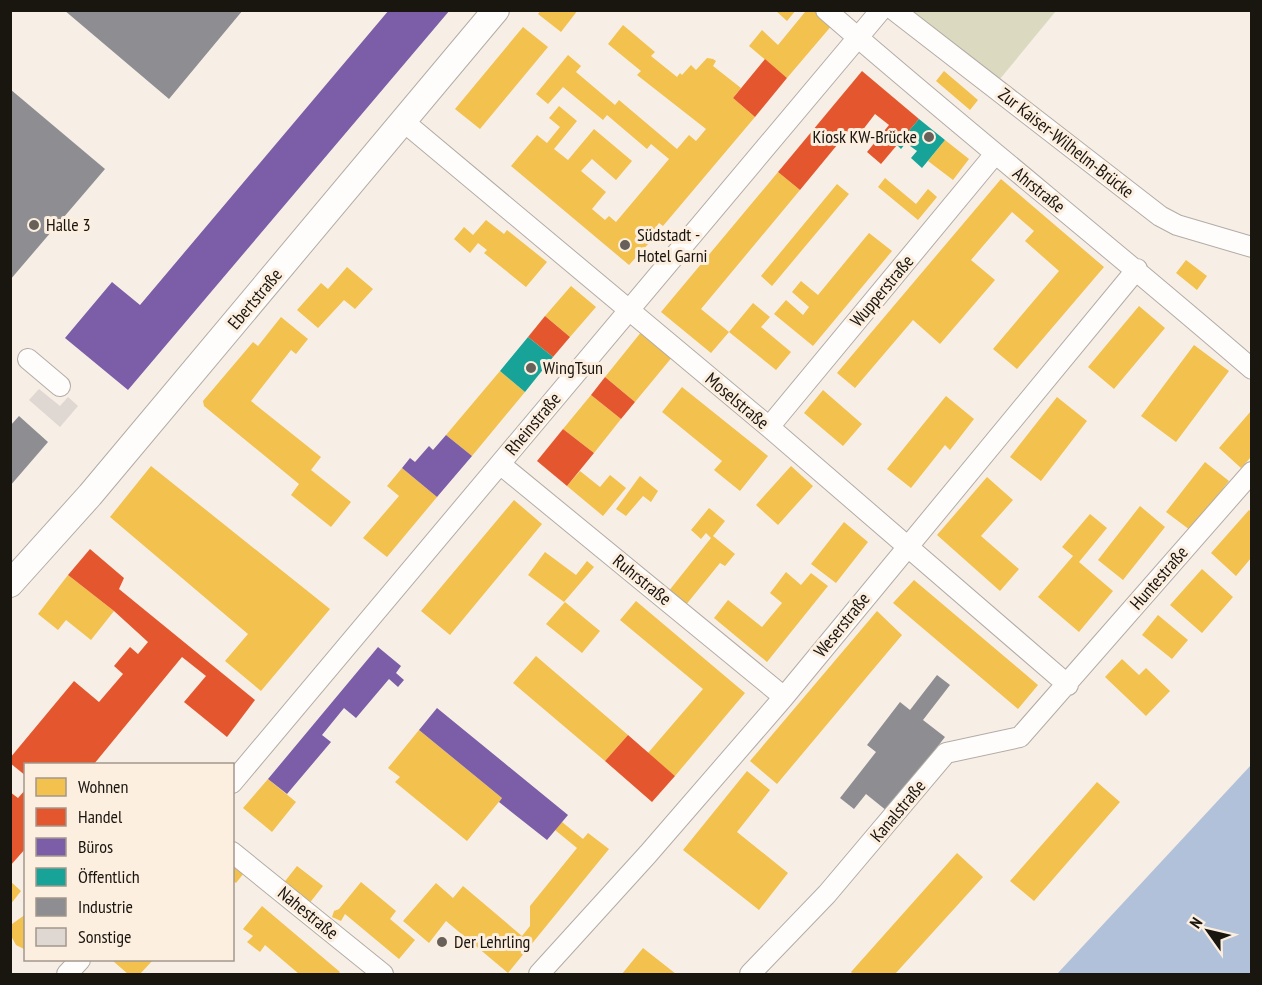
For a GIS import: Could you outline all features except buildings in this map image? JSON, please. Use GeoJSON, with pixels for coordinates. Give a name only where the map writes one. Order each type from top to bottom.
{"type":"FeatureCollection","features":[{"type":"Feature","properties":{"kind":"street","name":"Ebertstraße"},"geometry":{"type":"LineString","coordinates":[[10,584],[90,495],[496,10]]}},
{"type":"Feature","properties":{"kind":"street","name":"Ahrstraße"},"geometry":{"type":"LineString","coordinates":[[826,10],[995,154],[1137,269],[1251,369]]}},
{"type":"Feature","properties":{"kind":"street","name":"Rheinstraße"},"geometry":{"type":"LineString","coordinates":[[234,781],[881,10]]}},
{"type":"Feature","properties":{"kind":"street","name":"Zur Kaiser-Wilhelm-Brücke"},"geometry":{"type":"LineString","coordinates":[[894,10],[1160,216],[1177,225],[1251,248]]}},
{"type":"Feature","properties":{"kind":"street","name":"Moselstraße"},"geometry":{"type":"LineString","coordinates":[[403,121],[769,427],[905,547],[1068,685]]}},
{"type":"Feature","properties":{"kind":"street","name":"Wupperstraße"},"geometry":{"type":"LineString","coordinates":[[769,427],[995,154]]}},
{"type":"Feature","properties":{"kind":"street","name":"Weserstraße"},"geometry":{"type":"LineString","coordinates":[[539,975],[784,697],[905,547],[1137,269]]}},
{"type":"Feature","properties":{"kind":"street"},"geometry":{"type":"LineString","coordinates":[[28,359],[60,386]]}},
{"type":"Feature","properties":{"kind":"street","name":"Ruhrstraße"},"geometry":{"type":"LineString","coordinates":[[500,464],[784,697]]}},
{"type":"Feature","properties":{"kind":"street","name":"Huntestraße"},"geometry":{"type":"LineString","coordinates":[[1068,685],[1251,472]]}},
{"type":"Feature","properties":{"kind":"street","name":"Kanalstraße"},"geometry":{"type":"LineString","coordinates":[[750,975],[827,894],[946,753],[1020,737],[1068,685]]}},
{"type":"Feature","properties":{"kind":"street","name":"Nahestraße"},"geometry":{"type":"LineString","coordinates":[[234,854],[383,975]]}},
{"type":"Feature","properties":{"kind":"green space"},"geometry":{"type":"Polygon","coordinates":[[[910,11],[1056,11],[1000,79],[910,11]]]}},
{"type":"Feature","properties":{"kind":"water"},"geometry":{"type":"Polygon","coordinates":[[[1251,765],[1251,974],[1057,974],[1251,765]]]}},
{"type":"Feature","properties":{"kind":"place","name":"Kiosk KW-Brücke"},"geometry":{"type":"Point","coordinates":[929,137]}},
{"type":"Feature","properties":{"kind":"place","name":"Halle 3"},"geometry":{"type":"Point","coordinates":[34,225]}},
{"type":"Feature","properties":{"kind":"place","name":"Südstadt - Hotel Garni"},"geometry":{"type":"Point","coordinates":[625,245]}},
{"type":"Feature","properties":{"kind":"place","name":"WingTsun"},"geometry":{"type":"Point","coordinates":[531,368]}},
{"type":"Feature","properties":{"kind":"place","name":"Der Lehrling"},"geometry":{"type":"Point","coordinates":[442,942]}}]}
